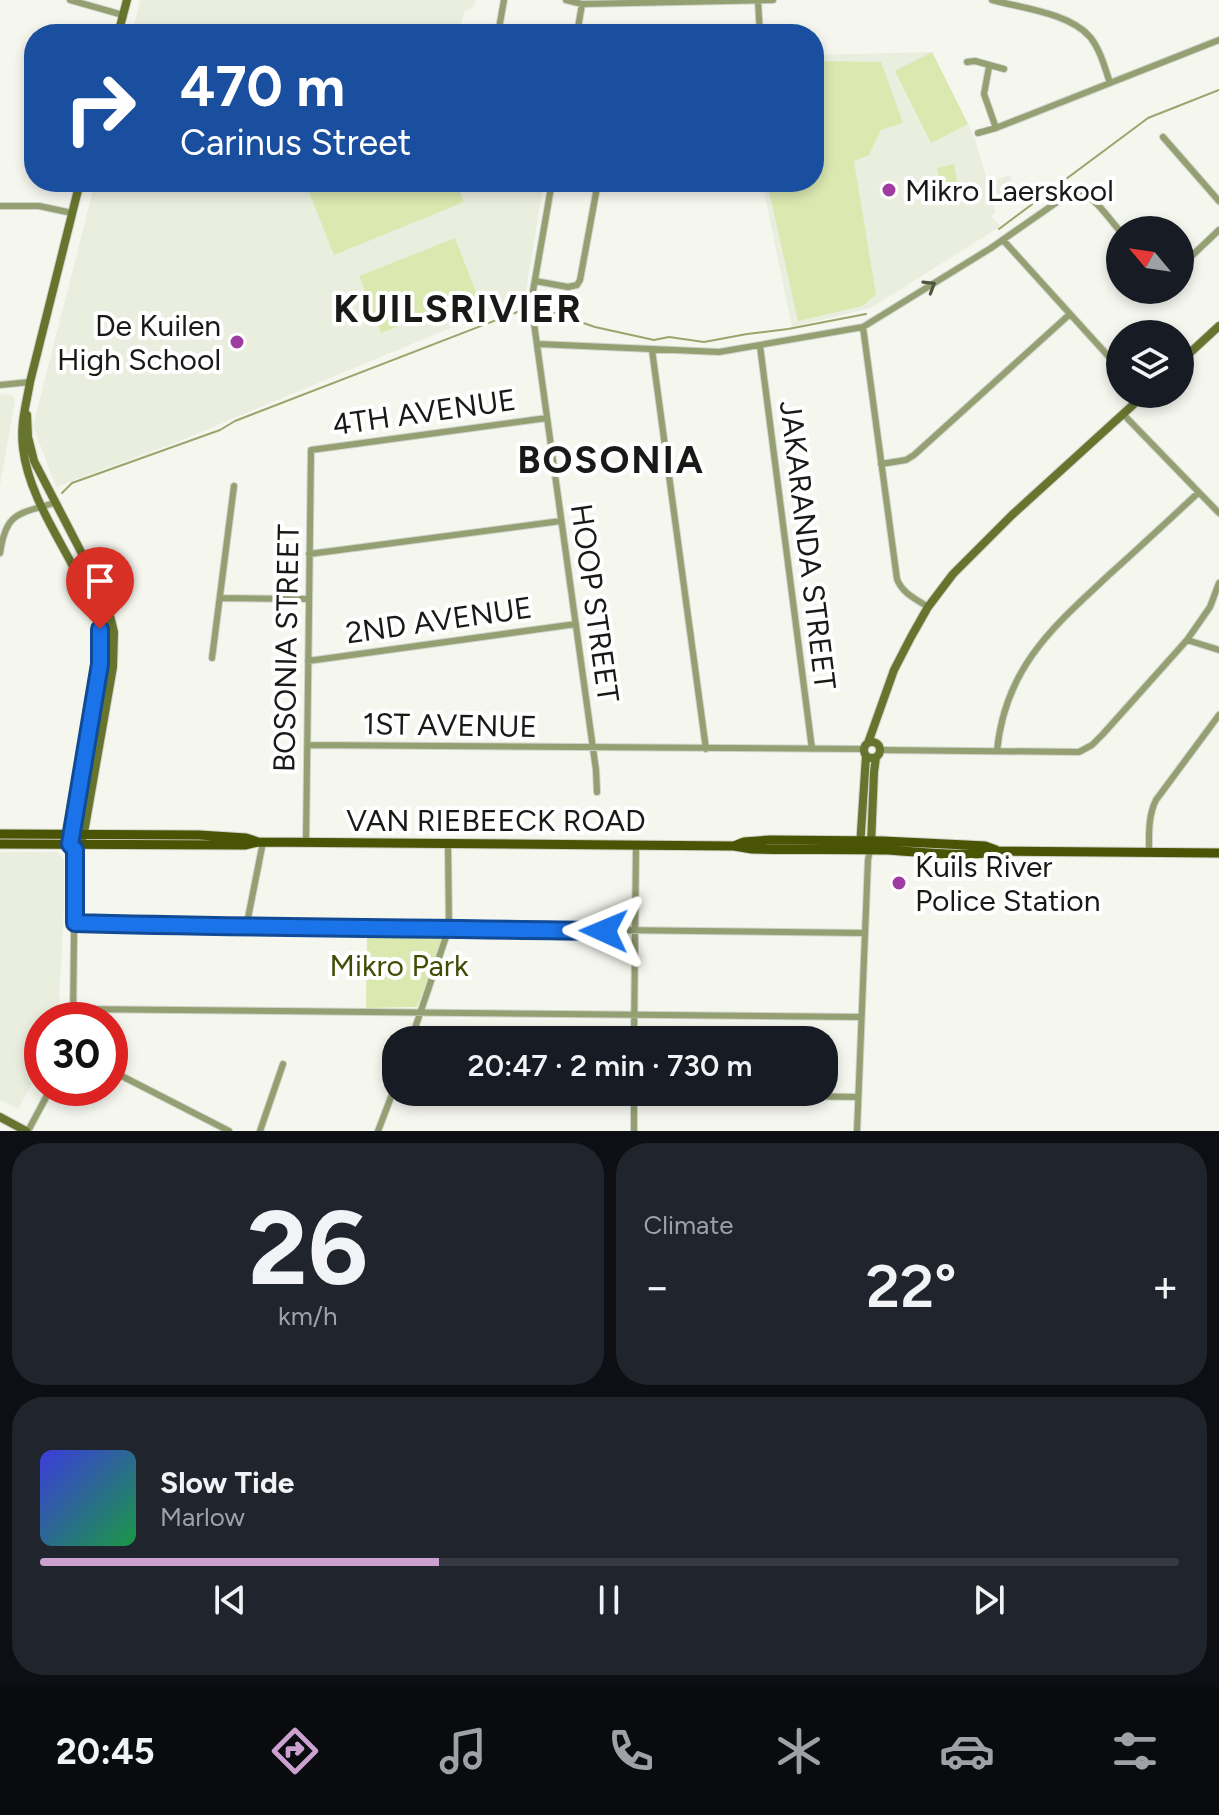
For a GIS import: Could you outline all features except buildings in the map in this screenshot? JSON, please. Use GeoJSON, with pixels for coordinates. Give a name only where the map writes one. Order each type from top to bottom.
{"type":"FeatureCollection","features":[{"type":"Feature","properties":{"kind":"main road","name":"VAN RIEBEECK ROAD"},"geometry":{"type":"LineString","coordinates":[[0,834],[76,842]]}},
{"type":"Feature","properties":{"kind":"main road","name":"VAN RIEBEECK ROAD"},"geometry":{"type":"LineString","coordinates":[[0,844],[199,835],[261,842],[734,846],[770,840],[966,854],[997,851],[1219,853]]}},
{"type":"Feature","properties":{"kind":"street"},"geometry":{"type":"LineString","coordinates":[[70,0],[123,15]]}},
{"type":"Feature","properties":{"kind":"street"},"geometry":{"type":"LineString","coordinates":[[121,24],[127,0]]}},
{"type":"Feature","properties":{"kind":"street"},"geometry":{"type":"LineString","coordinates":[[500,24],[504,0]]}},
{"type":"Feature","properties":{"kind":"street"},"geometry":{"type":"LineString","coordinates":[[566,0],[582,4],[773,0]]}},
{"type":"Feature","properties":{"kind":"street"},"geometry":{"type":"LineString","coordinates":[[992,0],[1070,21],[1083,30],[1096,47],[1110,83]]}},
{"type":"Feature","properties":{"kind":"street"},"geometry":{"type":"LineString","coordinates":[[1032,10],[1035,0]]}},
{"type":"Feature","properties":{"kind":"street"},"geometry":{"type":"LineString","coordinates":[[758,1],[759,24]]}},
{"type":"Feature","properties":{"kind":"street"},"geometry":{"type":"LineString","coordinates":[[579,24],[582,4]]}},
{"type":"Feature","properties":{"kind":"street"},"geometry":{"type":"LineString","coordinates":[[978,133],[1219,40]]}},
{"type":"Feature","properties":{"kind":"street"},"geometry":{"type":"LineString","coordinates":[[967,62],[975,61],[1004,69]]}},
{"type":"Feature","properties":{"kind":"street"},"geometry":{"type":"LineString","coordinates":[[989,67],[984,94],[996,128]]}},
{"type":"Feature","properties":{"kind":"street"},"geometry":{"type":"LineString","coordinates":[[1163,137],[1219,201]]}},
{"type":"Feature","properties":{"kind":"street"},"geometry":{"type":"LineString","coordinates":[[538,344],[719,352],[863,327],[1003,240],[1073,191],[1086,195],[1106,216]]}},
{"type":"Feature","properties":{"kind":"street"},"geometry":{"type":"LineString","coordinates":[[73,1002],[76,842],[101,639],[91,599],[31,481],[23,451],[22,420],[77,192]]}},
{"type":"Feature","properties":{"kind":"street","name":"HOOP STREET"},"geometry":{"type":"LineString","coordinates":[[550,192],[532,309],[597,792]]}},
{"type":"Feature","properties":{"kind":"street"},"geometry":{"type":"LineString","coordinates":[[535,281],[568,287],[577,285],[596,192]]}},
{"type":"Feature","properties":{"kind":"street"},"geometry":{"type":"LineString","coordinates":[[0,204],[39,206],[72,213]]}},
{"type":"Feature","properties":{"kind":"street"},"geometry":{"type":"LineString","coordinates":[[1194,254],[1219,230]]}},
{"type":"Feature","properties":{"kind":"street"},"geometry":{"type":"LineString","coordinates":[[1003,240],[1106,354]]}},
{"type":"Feature","properties":{"kind":"street"},"geometry":{"type":"LineString","coordinates":[[881,464],[906,460],[914,455],[1070,314]]}},
{"type":"Feature","properties":{"kind":"street"},"geometry":{"type":"LineString","coordinates":[[1194,349],[1219,326]]}},
{"type":"Feature","properties":{"kind":"street"},"geometry":{"type":"LineString","coordinates":[[863,327],[897,579],[905,592],[928,607]]}},
{"type":"Feature","properties":{"kind":"street","name":"JAKARANDA STREET"},"geometry":{"type":"LineString","coordinates":[[760,346],[812,749]]}},
{"type":"Feature","properties":{"kind":"street"},"geometry":{"type":"LineString","coordinates":[[652,350],[706,749]]}},
{"type":"Feature","properties":{"kind":"street"},"geometry":{"type":"LineString","coordinates":[[0,385],[30,382]]}},
{"type":"Feature","properties":{"kind":"street"},"geometry":{"type":"LineString","coordinates":[[26,403],[31,452],[38,471],[106,600],[115,641],[113,667],[76,842]]}},
{"type":"Feature","properties":{"kind":"street"},"geometry":{"type":"LineString","coordinates":[[857,1131],[872,750],[894,670],[928,607],[953,574],[1129,408]]}},
{"type":"Feature","properties":{"kind":"street"},"geometry":{"type":"LineString","coordinates":[[1123,414],[1219,513]]}},
{"type":"Feature","properties":{"kind":"street","name":"4TH AVENUE"},"geometry":{"type":"LineString","coordinates":[[310,454],[314,449],[547,418]]}},
{"type":"Feature","properties":{"kind":"street","name":"BOSONIA STREET"},"geometry":{"type":"LineString","coordinates":[[306,842],[310,454]]}},
{"type":"Feature","properties":{"kind":"street"},"geometry":{"type":"LineString","coordinates":[[212,658],[234,486]]}},
{"type":"Feature","properties":{"kind":"street"},"geometry":{"type":"LineString","coordinates":[[997,751],[1001,721],[1020,673],[1035,649],[1057,623],[1198,493]]}},
{"type":"Feature","properties":{"kind":"street"},"geometry":{"type":"LineString","coordinates":[[0,553],[9,522],[19,515],[54,503]]}},
{"type":"Feature","properties":{"kind":"street"},"geometry":{"type":"LineString","coordinates":[[309,554],[561,521]]}},
{"type":"Feature","properties":{"kind":"street","name":"1ST AVENUE"},"geometry":{"type":"LineString","coordinates":[[308,745],[1079,752],[1086,750],[1103,734],[1187,640],[1210,607],[1219,583]]}},
{"type":"Feature","properties":{"kind":"street"},"geometry":{"type":"LineString","coordinates":[[220,598],[309,599]]}},
{"type":"Feature","properties":{"kind":"street","name":"2ND AVENUE"},"geometry":{"type":"LineString","coordinates":[[308,661],[576,624]]}},
{"type":"Feature","properties":{"kind":"street"},"geometry":{"type":"LineString","coordinates":[[1187,640],[1219,650]]}},
{"type":"Feature","properties":{"kind":"street"},"geometry":{"type":"LineString","coordinates":[[1149,852],[1149,827],[1156,800],[1219,716]]}},
{"type":"Feature","properties":{"kind":"street"},"geometry":{"type":"LineString","coordinates":[[246,928],[261,842]]}},
{"type":"Feature","properties":{"kind":"street"},"geometry":{"type":"LineString","coordinates":[[416,1026],[449,928],[448,843]]}},
{"type":"Feature","properties":{"kind":"street"},"geometry":{"type":"LineString","coordinates":[[634,1026],[636,845]]}},
{"type":"Feature","properties":{"kind":"street"},"geometry":{"type":"LineString","coordinates":[[75,923],[246,928],[865,933]]}},
{"type":"Feature","properties":{"kind":"street"},"geometry":{"type":"LineString","coordinates":[[128,1009],[861,1017]]}},
{"type":"Feature","properties":{"kind":"street"},"geometry":{"type":"LineString","coordinates":[[260,1131],[283,1064]]}},
{"type":"Feature","properties":{"kind":"street"},"geometry":{"type":"LineString","coordinates":[[128,1079],[229,1131]]}},
{"type":"Feature","properties":{"kind":"street"},"geometry":{"type":"LineString","coordinates":[[838,1097],[858,1097]]}},
{"type":"Feature","properties":{"kind":"street"},"geometry":{"type":"LineString","coordinates":[[0,1117],[27,1131],[41,1106]]}},
{"type":"Feature","properties":{"kind":"street"},"geometry":{"type":"LineString","coordinates":[[378,1131],[388,1106]]}},
{"type":"Feature","properties":{"kind":"street"},"geometry":{"type":"LineString","coordinates":[[634,1106],[634,1131]]}},
{"type":"Feature","properties":{"kind":"shaded area"},"geometry":{"type":"Polygon","coordinates":[[[140,0],[476,0],[474,7],[464,12],[461,24],[134,24],[140,0]]]}},
{"type":"Feature","properties":{"kind":"shaded area","name":"Mikro Laerskool"},"geometry":{"type":"Polygon","coordinates":[[[932,52],[974,136],[988,183],[1010,175],[1017,197],[994,206],[995,213],[991,217],[1001,226],[871,308],[792,327],[764,192],[824,192],[824,55],[932,52]]]}},
{"type":"Feature","properties":{"kind":"shaded area","name":"De Kuilen High School"},"geometry":{"type":"Polygon","coordinates":[[[92,192],[542,192],[525,297],[172,444],[56,487],[33,426],[92,192]]]}},
{"type":"Feature","properties":{"kind":"shaded area"},"geometry":{"type":"Polygon","coordinates":[[[11,394],[15,400],[0,486],[0,395],[11,394]]]}},
{"type":"Feature","properties":{"kind":"shaded area"},"geometry":{"type":"Polygon","coordinates":[[[0,852],[58,852],[64,859],[59,1002],[24,1002],[24,1098],[18,1109],[0,1100],[0,852]]]}},
{"type":"Feature","properties":{"kind":"green space"},"geometry":{"type":"Polygon","coordinates":[[[932,52],[968,124],[931,143],[895,71],[932,52]]]}},
{"type":"Feature","properties":{"kind":"green space"},"geometry":{"type":"Polygon","coordinates":[[[824,61],[881,62],[903,123],[881,130],[869,155],[854,161],[876,295],[862,306],[798,321],[769,192],[824,192],[824,61]]]}},
{"type":"Feature","properties":{"kind":"green space"},"geometry":{"type":"Polygon","coordinates":[[[954,164],[960,198],[944,201],[937,168],[954,164]]]}},
{"type":"Feature","properties":{"kind":"green space"},"geometry":{"type":"Polygon","coordinates":[[[309,192],[460,192],[464,202],[334,255],[309,192]]]}},
{"type":"Feature","properties":{"kind":"green space"},"geometry":{"type":"Polygon","coordinates":[[[455,238],[477,295],[381,333],[359,276],[455,238]]]}},
{"type":"Feature","properties":{"kind":"green space","name":"Mikro Park"},"geometry":{"type":"Polygon","coordinates":[[[367,932],[439,932],[442,935],[417,1007],[366,1008],[367,932]]]}},
{"type":"Feature","properties":{"kind":"waterway"},"geometry":{"type":"LineString","coordinates":[[999,229],[1148,118],[1219,90]]}},
{"type":"Feature","properties":{"kind":"waterway"},"geometry":{"type":"LineString","coordinates":[[62,493],[72,483],[220,430],[235,421],[525,309]]}},
{"type":"Feature","properties":{"kind":"waterway"},"geometry":{"type":"LineString","coordinates":[[548,311],[595,327],[654,340],[669,337],[704,342],[866,314]]}},
{"type":"Feature","properties":{"kind":"place","name":"Mikro Laerskool"},"geometry":{"type":"Point","coordinates":[889,190]}},
{"type":"Feature","properties":{"kind":"place","name":"De Kuilen High School"},"geometry":{"type":"Point","coordinates":[237,342]}},
{"type":"Feature","properties":{"kind":"place","name":"Kuils River Police Station"},"geometry":{"type":"Point","coordinates":[899,883]}},
{"type":"Feature","properties":{"kind":"district","name":"KUILSRIVIER"},"geometry":{"type":"Point","coordinates":[458,309]}},
{"type":"Feature","properties":{"kind":"district","name":"BOSONIA"},"geometry":{"type":"Point","coordinates":[611,460]}},
{"type":"Feature","properties":{"kind":"route"},"geometry":{"type":"LineString","coordinates":[[100,629],[100,664],[70,844],[75,850],[75,923],[246,928],[604,931]]}}]}
